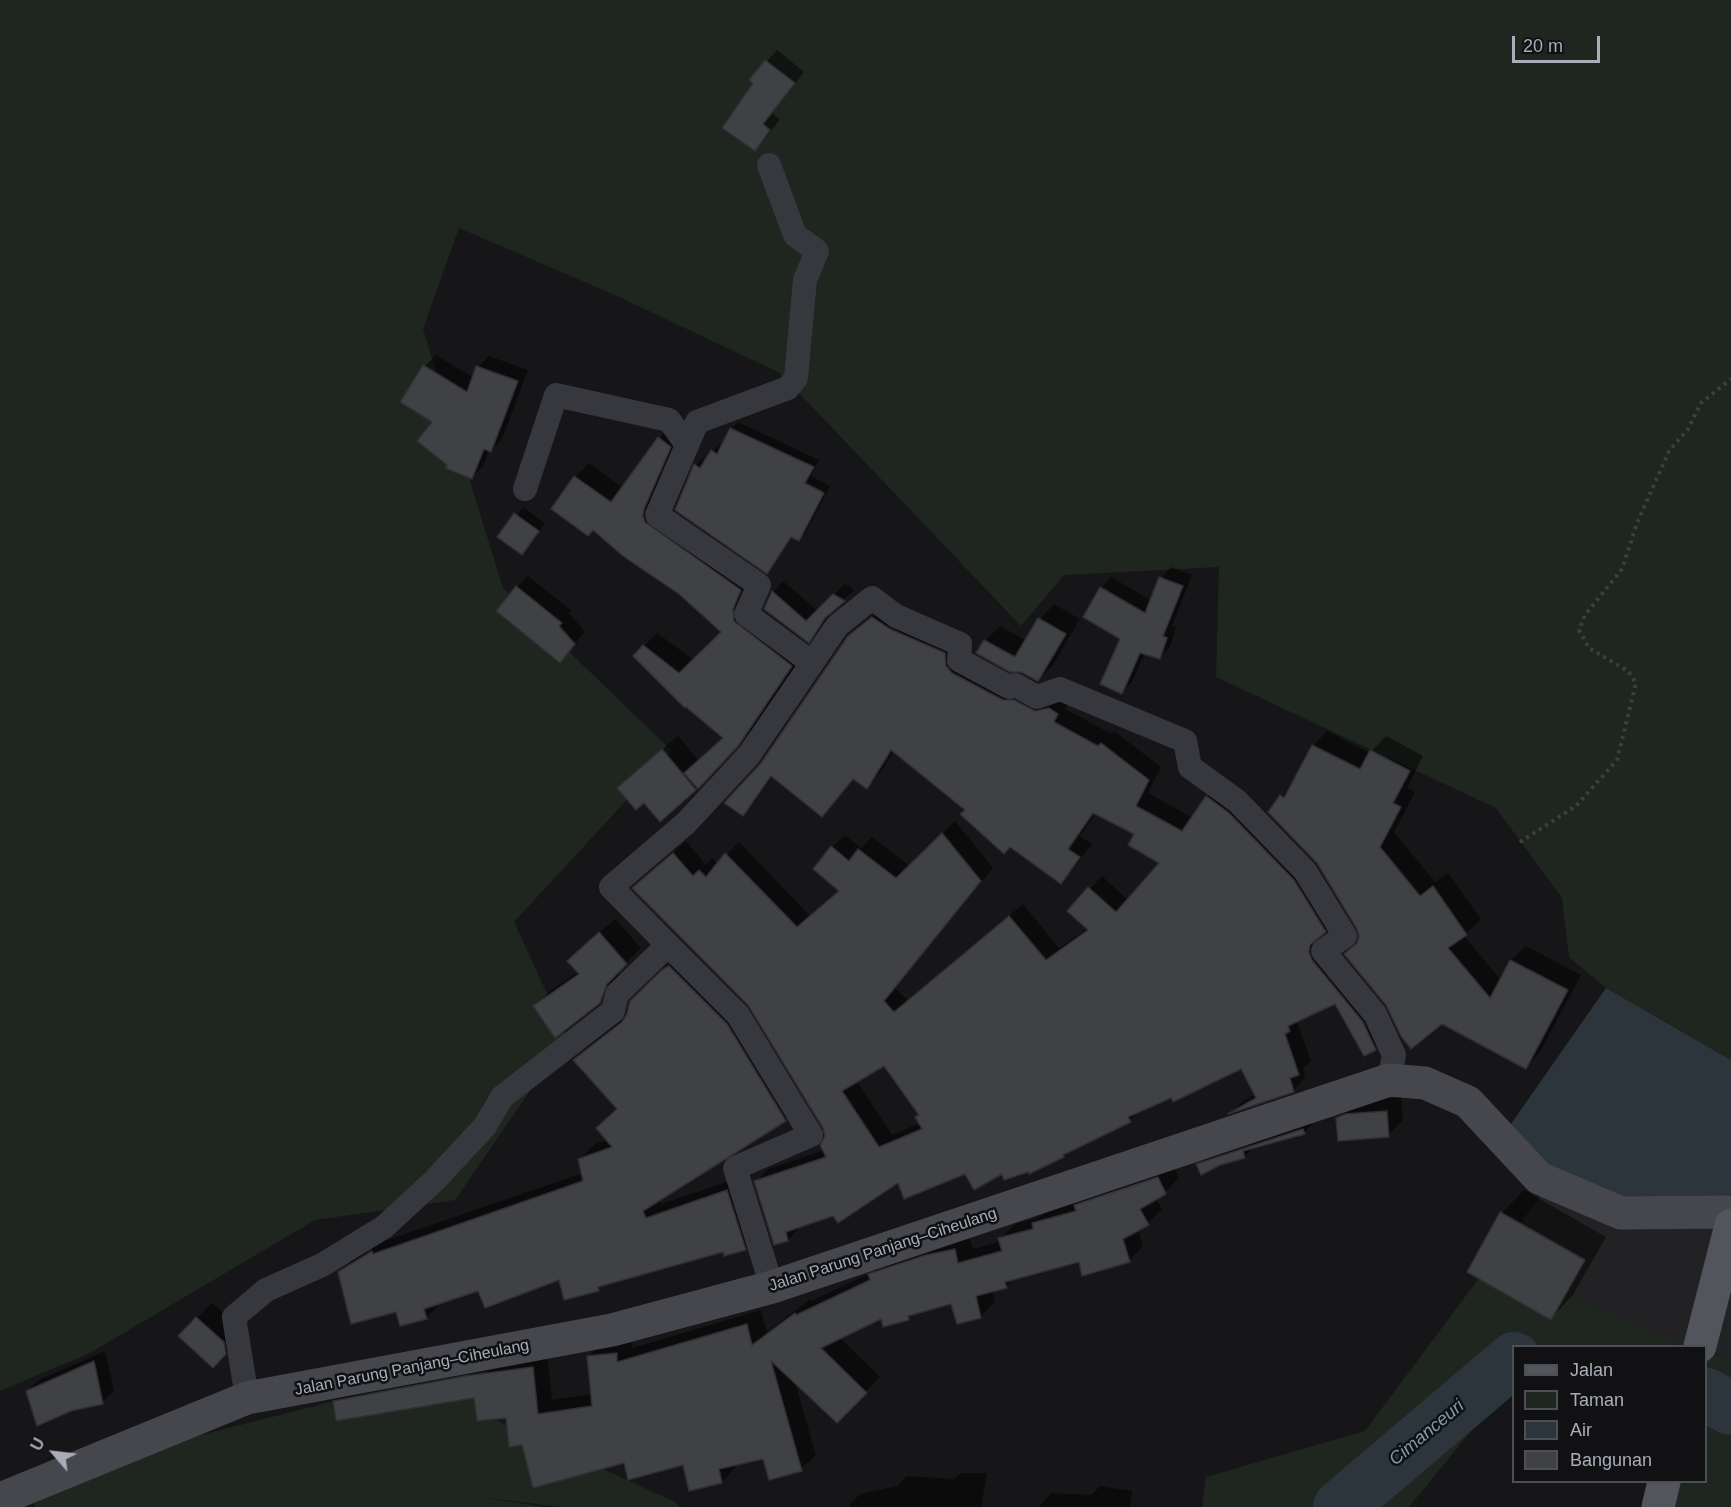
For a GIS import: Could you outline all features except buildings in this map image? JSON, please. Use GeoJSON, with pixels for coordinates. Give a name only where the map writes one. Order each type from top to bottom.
{"type":"FeatureCollection","features":[{"type":"Feature","properties":{"kind":"main road"},"geometry":{"type":"LineString","coordinates":[[1701,1342],[1731,1225]]}},
{"type":"Feature","properties":{"kind":"main road"},"geometry":{"type":"LineString","coordinates":[[1658,1507],[1665,1483]]}},
{"type":"Feature","properties":{"kind":"street"},"geometry":{"type":"LineString","coordinates":[[769,165],[795,235],[817,251],[806,280],[796,378],[788,388],[697,422],[657,515],[759,585],[746,614],[812,663]]}},
{"type":"Feature","properties":{"kind":"street"},"geometry":{"type":"LineString","coordinates":[[525,489],[556,395],[669,420],[687,445]]}},
{"type":"Feature","properties":{"kind":"street"},"geometry":{"type":"LineString","coordinates":[[772,1287],[735,1168],[811,1135],[738,1016],[611,887],[686,823],[749,755],[837,626],[872,598],[896,616],[960,644],[959,660],[1009,687],[1015,685],[1037,697],[1060,689],[1185,741],[1190,767],[1237,801],[1305,871],[1345,936],[1323,951],[1375,1014],[1394,1054],[1389,1080]]}},
{"type":"Feature","properties":{"kind":"street"},"geometry":{"type":"LineString","coordinates":[[247,1398],[234,1317],[266,1290],[322,1265],[384,1227],[456,1158],[485,1126],[502,1097],[613,1011],[617,994],[668,945]]}},
{"type":"Feature","properties":{"kind":"street","name":"Jalan Parung Panjang–Ciheulang"},"geometry":{"type":"LineString","coordinates":[[0,1499],[247,1398],[612,1330],[772,1287],[1389,1080],[1425,1083],[1468,1102],[1539,1179],[1621,1213],[1731,1212]]}},
{"type":"Feature","properties":{"kind":"path"},"geometry":{"type":"LineString","coordinates":[[1520,843],[1576,806],[1617,760],[1636,683],[1628,671],[1589,648],[1579,630],[1585,615],[1622,569],[1637,523],[1669,451],[1688,429],[1701,403],[1731,380]]}},
{"type":"Feature","properties":{"kind":"shaded area"},"geometry":{"type":"Polygon","coordinates":[[[1547,1187],[1731,1197],[1731,1360],[1707,1353],[1707,1345],[1678,1344],[1491,1262],[1547,1187]]]}},
{"type":"Feature","properties":{"kind":"green space"},"geometry":{"type":"Polygon","coordinates":[[[0,0],[1731,0],[1731,1060],[1606,988],[1569,957],[1562,898],[1496,808],[1216,677],[1219,567],[1064,575],[1021,626],[780,373],[617,296],[459,228],[423,329],[503,588],[672,751],[514,922],[567,1037],[455,1200],[315,1220],[90,1353],[0,1391],[0,0]]]}},
{"type":"Feature","properties":{"kind":"green space"},"geometry":{"type":"Polygon","coordinates":[[[1491,1262],[1685,1345],[1512,1345],[1512,1381],[1409,1507],[1202,1507],[1206,1477],[1365,1431],[1491,1262]]]}},
{"type":"Feature","properties":{"kind":"green space"},"geometry":{"type":"Polygon","coordinates":[[[1707,1352],[1731,1360],[1731,1507],[1658,1507],[1661,1483],[1707,1483],[1707,1352]]]}},
{"type":"Feature","properties":{"kind":"green space"},"geometry":{"type":"Polygon","coordinates":[[[486,1363],[497,1421],[673,1501],[681,1507],[560,1507],[480,1497],[544,1507],[35,1507],[31,1498],[137,1451],[486,1363]]]}},
{"type":"Feature","properties":{"kind":"water"},"geometry":{"type":"Polygon","coordinates":[[[1606,988],[1731,1060],[1731,1197],[1637,1219],[1497,1144],[1606,988]]]}},
{"type":"Feature","properties":{"kind":"waterway","name":"Cimanceuri"},"geometry":{"type":"LineString","coordinates":[[1340,1507],[1512,1361]]}},
{"type":"Feature","properties":{"kind":"waterway","name":"Cimanceuri"},"geometry":{"type":"LineString","coordinates":[[1707,1396],[1731,1408]]}}]}
